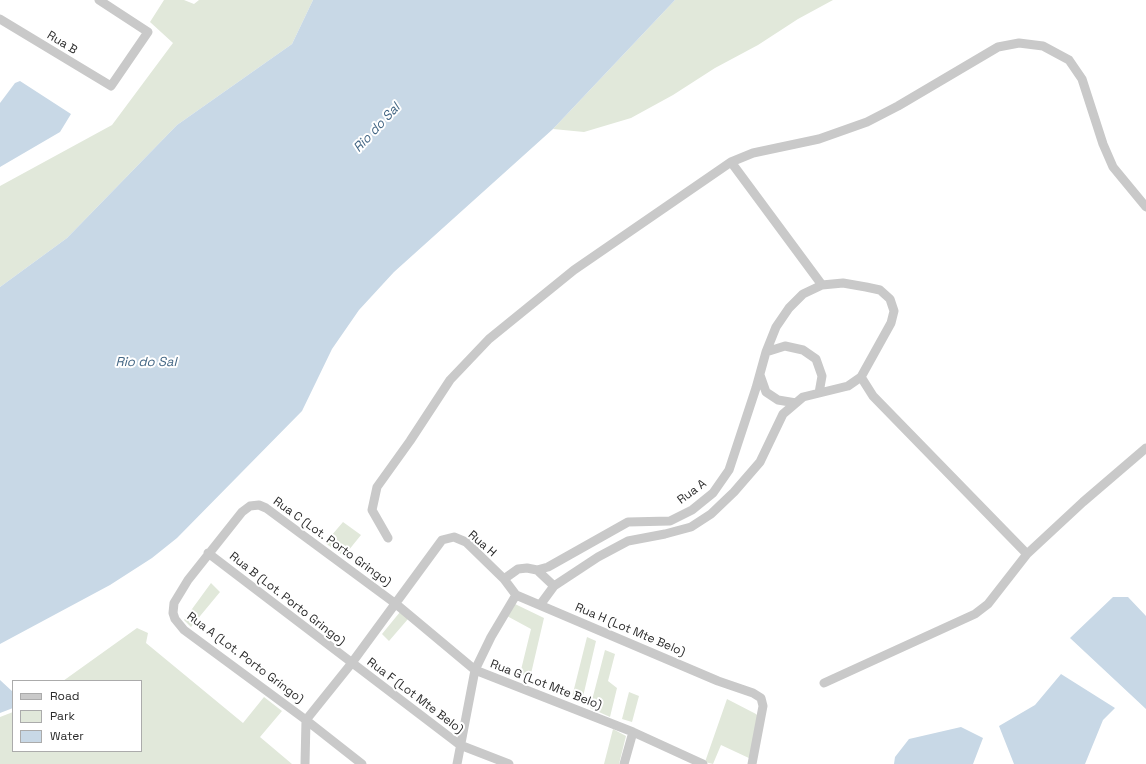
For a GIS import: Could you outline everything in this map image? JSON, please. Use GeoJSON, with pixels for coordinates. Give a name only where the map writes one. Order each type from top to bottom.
{"type":"FeatureCollection","features":[{"type":"Feature","properties":{"kind":"street","name":"Rua B"},"geometry":{"type":"LineString","coordinates":[[0,20],[111,86],[148,32],[99,0]]}},
{"type":"Feature","properties":{"kind":"street"},"geometry":{"type":"LineString","coordinates":[[388,538],[372,510],[377,487],[410,441],[450,380],[489,339],[574,270],[731,162],[753,153],[819,139],[867,122],[898,106],[998,47],[1019,43],[1043,46],[1068,60],[1082,78],[1103,144],[1113,167],[1146,207]]}},
{"type":"Feature","properties":{"kind":"street"},"geometry":{"type":"LineString","coordinates":[[731,162],[822,285]]}},
{"type":"Feature","properties":{"kind":"street","name":"Rua A"},"geometry":{"type":"LineString","coordinates":[[504,579],[518,569],[527,568],[537,570],[553,564],[628,522],[670,521],[692,510],[713,493],[729,470],[766,352],[776,327],[788,308],[803,294],[822,285],[843,283],[880,290],[890,299],[894,311],[891,322],[861,377]]}},
{"type":"Feature","properties":{"kind":"street"},"geometry":{"type":"LineString","coordinates":[[766,352],[784,346],[803,350],[816,359],[822,376],[819,393]]}},
{"type":"Feature","properties":{"kind":"street"},"geometry":{"type":"LineString","coordinates":[[760,375],[766,392],[778,400],[796,403]]}},
{"type":"Feature","properties":{"kind":"street"},"geometry":{"type":"LineString","coordinates":[[540,605],[554,586],[598,557],[628,541],[665,534],[690,527],[711,514],[734,492],[760,462],[783,414],[803,397],[848,386],[861,377],[874,396],[1027,554]]}},
{"type":"Feature","properties":{"kind":"street"},"geometry":{"type":"LineString","coordinates":[[750,405],[766,392]]}},
{"type":"Feature","properties":{"kind":"street"},"geometry":{"type":"LineString","coordinates":[[778,400],[783,414]]}},
{"type":"Feature","properties":{"kind":"street"},"geometry":{"type":"LineString","coordinates":[[824,683],[975,614],[988,604],[1027,554],[1083,502],[1146,448]]}},
{"type":"Feature","properties":{"kind":"street","name":"Rua C (Lot. Porto Gringo)"},"geometry":{"type":"LineString","coordinates":[[208,553],[242,512],[252,506],[259,505],[266,508],[396,604]]}},
{"type":"Feature","properties":{"kind":"street","name":"Rua H"},"geometry":{"type":"LineString","coordinates":[[396,604],[442,540],[454,537],[466,542],[504,579]]}},
{"type":"Feature","properties":{"kind":"street","name":"Rua A (Lot. Porto Gringo)"},"geometry":{"type":"LineString","coordinates":[[208,553],[177,596],[173,613],[178,624],[362,764]]}},
{"type":"Feature","properties":{"kind":"street","name":"Rua B (Lot. Porto Gringo)"},"geometry":{"type":"LineString","coordinates":[[208,553],[351,664]]}},
{"type":"Feature","properties":{"kind":"street"},"geometry":{"type":"LineString","coordinates":[[537,570],[554,586]]}},
{"type":"Feature","properties":{"kind":"street"},"geometry":{"type":"LineString","coordinates":[[457,764],[475,670],[491,637],[516,595],[504,579]]}},
{"type":"Feature","properties":{"kind":"street","name":"Rua H (Lot Mte Belo)"},"geometry":{"type":"LineString","coordinates":[[516,595],[718,681],[753,693],[761,698],[763,706],[752,764]]}},
{"type":"Feature","properties":{"kind":"street"},"geometry":{"type":"LineString","coordinates":[[305,764],[306,720],[351,664],[396,604]]}},
{"type":"Feature","properties":{"kind":"street","name":"Rua G (Lot Mte Belo)"},"geometry":{"type":"LineString","coordinates":[[396,604],[475,670],[633,732],[703,764]]}},
{"type":"Feature","properties":{"kind":"street","name":"Rua F (Lot Mte Belo)"},"geometry":{"type":"LineString","coordinates":[[351,664],[460,745],[509,764]]}},
{"type":"Feature","properties":{"kind":"street"},"geometry":{"type":"LineString","coordinates":[[624,764],[633,732]]}},
{"type":"Feature","properties":{"kind":"green space"},"geometry":{"type":"Polygon","coordinates":[[[164,0],[184,0],[194,4],[199,0],[313,0],[292,44],[177,125],[67,238],[0,287],[0,186],[112,125],[173,43],[150,22],[164,0]]]}},
{"type":"Feature","properties":{"kind":"green space"},"geometry":{"type":"Polygon","coordinates":[[[675,0],[833,0],[798,19],[758,45],[715,68],[673,95],[631,118],[584,132],[553,129],[675,0]]]}},
{"type":"Feature","properties":{"kind":"green space"},"geometry":{"type":"Polygon","coordinates":[[[343,522],[361,535],[344,556],[325,543],[343,522]]]}},
{"type":"Feature","properties":{"kind":"green space"},"geometry":{"type":"Polygon","coordinates":[[[211,583],[220,592],[191,627],[184,620],[211,583]]]}},
{"type":"Feature","properties":{"kind":"green space"},"geometry":{"type":"Polygon","coordinates":[[[515,604],[544,618],[530,678],[520,674],[531,629],[507,616],[515,604]]]}},
{"type":"Feature","properties":{"kind":"green space"},"geometry":{"type":"Polygon","coordinates":[[[400,612],[408,619],[389,641],[382,634],[400,612]]]}},
{"type":"Feature","properties":{"kind":"green space"},"geometry":{"type":"Polygon","coordinates":[[[137,628],[148,633],[146,643],[243,723],[264,697],[282,711],[260,737],[292,764],[0,764],[0,717],[12,712],[12,752],[142,752],[142,680],[64,680],[137,628]]]}},
{"type":"Feature","properties":{"kind":"green space"},"geometry":{"type":"Polygon","coordinates":[[[587,637],[596,641],[582,701],[572,697],[587,637]]]}},
{"type":"Feature","properties":{"kind":"green space"},"geometry":{"type":"Polygon","coordinates":[[[605,650],[615,654],[608,681],[617,688],[610,717],[590,708],[605,650]]]}},
{"type":"Feature","properties":{"kind":"green space"},"geometry":{"type":"Polygon","coordinates":[[[629,692],[639,696],[632,722],[622,719],[629,692]]]}},
{"type":"Feature","properties":{"kind":"green space"},"geometry":{"type":"Polygon","coordinates":[[[727,699],[756,714],[762,721],[751,759],[721,745],[713,764],[705,762],[727,699]]]}},
{"type":"Feature","properties":{"kind":"green space"},"geometry":{"type":"Polygon","coordinates":[[[613,729],[626,736],[619,764],[604,764],[613,729]]]}},
{"type":"Feature","properties":{"kind":"water","name":"Rio do Sal"},"geometry":{"type":"Polygon","coordinates":[[[313,0],[675,0],[553,129],[394,272],[359,310],[332,349],[302,411],[177,538],[152,558],[110,585],[0,644],[0,287],[67,238],[177,125],[292,44],[313,0]]]}},
{"type":"Feature","properties":{"kind":"water"},"geometry":{"type":"Polygon","coordinates":[[[20,81],[71,114],[60,132],[0,167],[0,103],[15,83],[20,81]]]}},
{"type":"Feature","properties":{"kind":"water"},"geometry":{"type":"Polygon","coordinates":[[[1113,597],[1128,597],[1146,616],[1146,709],[1070,638],[1113,597]]]}},
{"type":"Feature","properties":{"kind":"water"},"geometry":{"type":"Polygon","coordinates":[[[1061,674],[1115,708],[1103,720],[1085,764],[1014,764],[999,726],[1035,705],[1061,674]]]}},
{"type":"Feature","properties":{"kind":"water"},"geometry":{"type":"Polygon","coordinates":[[[0,680],[12,691],[12,708],[0,713],[0,680]]]}},
{"type":"Feature","properties":{"kind":"water"},"geometry":{"type":"Polygon","coordinates":[[[961,727],[983,738],[973,764],[894,764],[895,757],[909,739],[961,727]]]}}]}
